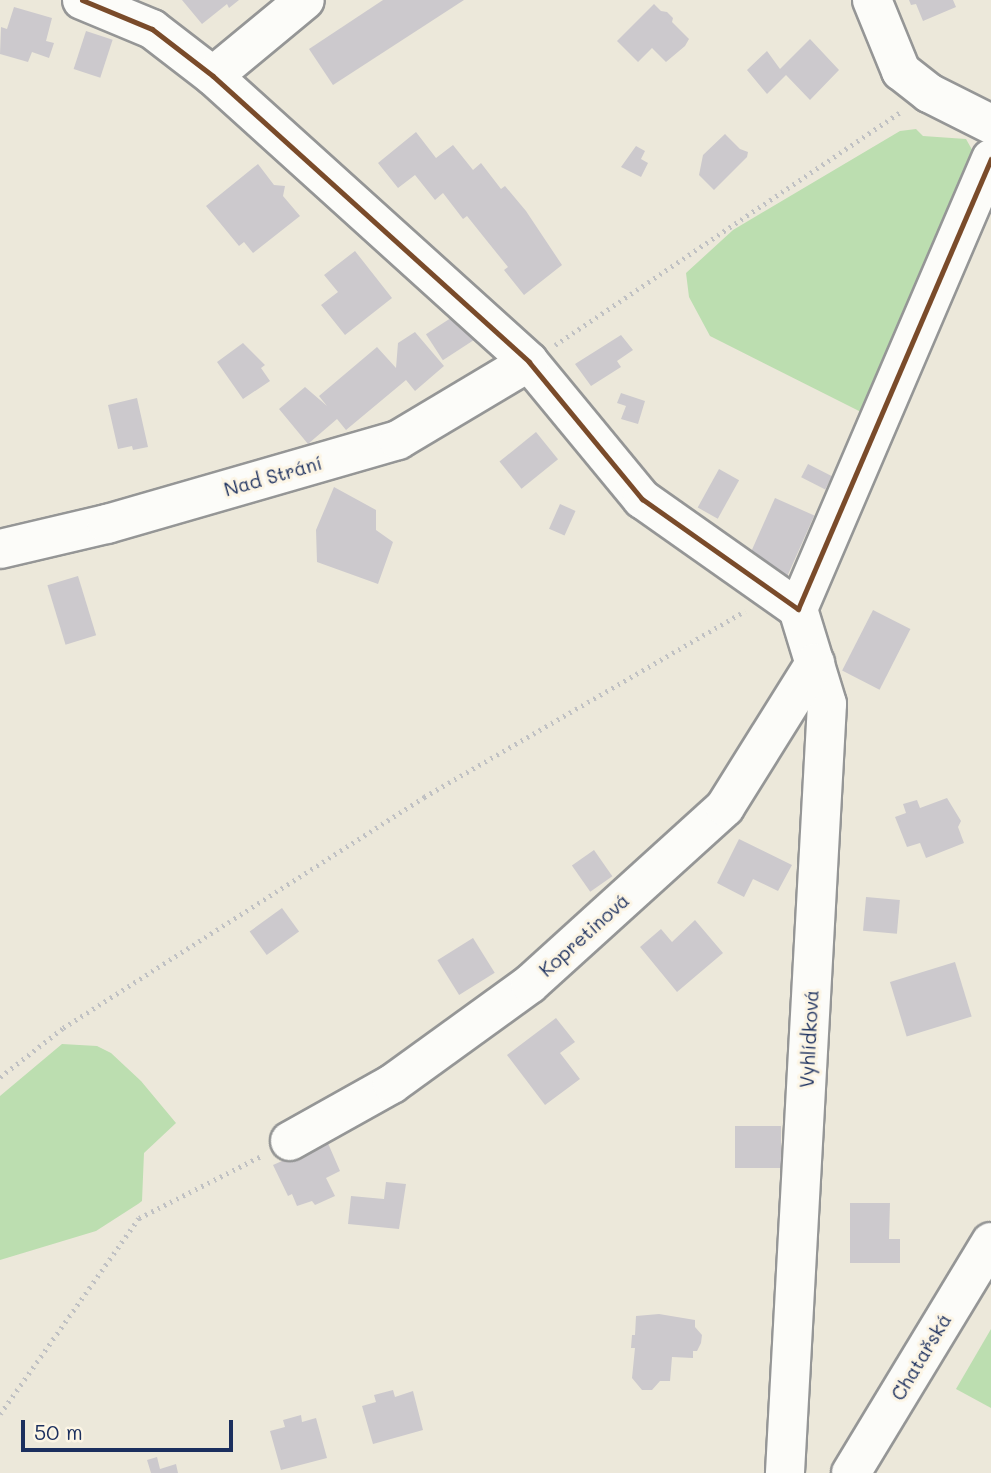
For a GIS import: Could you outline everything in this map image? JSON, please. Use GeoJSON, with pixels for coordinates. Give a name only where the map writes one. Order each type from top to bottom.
{"type":"FeatureCollection","features":[{"type":"Feature","properties":{"kind":"street"},"geometry":{"type":"LineString","coordinates":[[82,0],[152,29],[212,76],[529,362],[642,499],[787,601],[991,159]]}},
{"type":"Feature","properties":{"kind":"street"},"geometry":{"type":"LineString","coordinates":[[212,76],[305,0]]}},
{"type":"Feature","properties":{"kind":"street"},"geometry":{"type":"LineString","coordinates":[[872,0],[901,71],[929,93],[991,124]]}},
{"type":"Feature","properties":{"kind":"street","name":"Nad Strání"},"geometry":{"type":"LineString","coordinates":[[0,549],[107,524],[398,440],[529,362]]}},
{"type":"Feature","properties":{"kind":"street","name":"Vyhlídková"},"geometry":{"type":"LineString","coordinates":[[785,1473],[827,704],[815,663],[787,601]]}},
{"type":"Feature","properties":{"kind":"street","name":"Kopretinová"},"geometry":{"type":"LineString","coordinates":[[290,1141],[392,1084],[530,984],[725,807],[815,663]]}},
{"type":"Feature","properties":{"kind":"street","name":"Chatařská"},"geometry":{"type":"LineString","coordinates":[[851,1473],[991,1242]]}},
{"type":"Feature","properties":{"kind":"path"},"geometry":{"type":"LineString","coordinates":[[529,362],[929,93]]}},
{"type":"Feature","properties":{"kind":"path"},"geometry":{"type":"LineString","coordinates":[[0,1077],[63,1028],[424,797],[787,601]]}},
{"type":"Feature","properties":{"kind":"path"},"geometry":{"type":"LineString","coordinates":[[0,1414],[139,1218],[290,1141]]}},
{"type":"Feature","properties":{"kind":"green space"},"geometry":{"type":"Polygon","coordinates":[[[916,129],[923,136],[966,139],[975,155],[863,413],[710,336],[689,297],[686,273],[733,230],[900,131],[916,129]]]}},
{"type":"Feature","properties":{"kind":"green space"},"geometry":{"type":"Polygon","coordinates":[[[62,1044],[97,1046],[111,1053],[141,1081],[176,1123],[144,1153],[142,1201],[96,1231],[0,1260],[0,1096],[62,1044]]]}},
{"type":"Feature","properties":{"kind":"green space"},"geometry":{"type":"Polygon","coordinates":[[[991,1329],[991,1408],[956,1389],[991,1329]]]}},
{"type":"Feature","properties":{"kind":"building"},"geometry":{"type":"Polygon","coordinates":[[[182,0],[239,0],[229,8],[227,4],[202,24],[182,0]]]}},
{"type":"Feature","properties":{"kind":"building"},"geometry":{"type":"Polygon","coordinates":[[[383,0],[464,0],[333,85],[309,49],[383,0]]]}},
{"type":"Feature","properties":{"kind":"building"},"geometry":{"type":"Polygon","coordinates":[[[909,0],[953,0],[956,7],[923,21],[916,4],[911,5],[909,0]]]}},
{"type":"Feature","properties":{"kind":"building"},"geometry":{"type":"Polygon","coordinates":[[[654,4],[673,18],[672,22],[689,39],[685,46],[666,62],[652,48],[638,62],[617,41],[654,4]]]}},
{"type":"Feature","properties":{"kind":"building"},"geometry":{"type":"Polygon","coordinates":[[[14,7],[52,18],[46,41],[54,43],[49,58],[32,52],[28,62],[0,54],[1,27],[7,29],[14,7]]]}},
{"type":"Feature","properties":{"kind":"building"},"geometry":{"type":"Polygon","coordinates":[[[86,31],[113,40],[100,78],[74,69],[86,31]]]}},
{"type":"Feature","properties":{"kind":"building"},"geometry":{"type":"Polygon","coordinates":[[[810,39],[839,70],[810,100],[786,75],[767,94],[747,70],[767,51],[780,69],[810,39]]]}},
{"type":"Feature","properties":{"kind":"building"},"geometry":{"type":"Polygon","coordinates":[[[416,132],[436,158],[453,145],[473,170],[481,163],[501,189],[505,186],[526,211],[562,265],[524,295],[504,270],[508,267],[467,216],[463,219],[443,193],[435,200],[415,175],[398,188],[378,163],[416,132]]]}},
{"type":"Feature","properties":{"kind":"building"},"geometry":{"type":"Polygon","coordinates":[[[725,134],[740,149],[748,152],[747,157],[714,190],[699,175],[703,155],[725,134]]]}},
{"type":"Feature","properties":{"kind":"building"},"geometry":{"type":"Polygon","coordinates":[[[636,146],[645,151],[641,159],[648,163],[641,177],[621,167],[636,146]]]}},
{"type":"Feature","properties":{"kind":"building"},"geometry":{"type":"Polygon","coordinates":[[[258,164],[274,185],[285,186],[283,196],[300,216],[253,253],[244,242],[239,246],[206,206],[258,164]]]}},
{"type":"Feature","properties":{"kind":"building"},"geometry":{"type":"Polygon","coordinates":[[[355,251],[392,298],[345,335],[321,305],[338,292],[324,275],[355,251]]]}},
{"type":"Feature","properties":{"kind":"building"},"geometry":{"type":"Polygon","coordinates":[[[457,314],[474,340],[443,360],[426,334],[457,314]]]}},
{"type":"Feature","properties":{"kind":"building"},"geometry":{"type":"Polygon","coordinates":[[[415,332],[444,366],[415,391],[406,380],[346,430],[337,419],[308,444],[279,409],[305,387],[327,406],[319,396],[377,347],[396,368],[398,343],[415,332]]]}},
{"type":"Feature","properties":{"kind":"building"},"geometry":{"type":"Polygon","coordinates":[[[621,335],[633,350],[617,361],[621,367],[591,386],[575,364],[621,335]]]}},
{"type":"Feature","properties":{"kind":"building"},"geometry":{"type":"Polygon","coordinates":[[[243,343],[265,365],[261,368],[270,381],[243,399],[217,362],[243,343]]]}},
{"type":"Feature","properties":{"kind":"building"},"geometry":{"type":"Polygon","coordinates":[[[621,393],[645,401],[638,424],[621,419],[626,406],[617,403],[621,393]]]}},
{"type":"Feature","properties":{"kind":"building"},"geometry":{"type":"Polygon","coordinates":[[[137,398],[148,447],[118,449],[108,405],[137,398]]]}},
{"type":"Feature","properties":{"kind":"building"},"geometry":{"type":"Polygon","coordinates":[[[536,432],[558,459],[522,489],[499,462],[536,432]]]}},
{"type":"Feature","properties":{"kind":"building"},"geometry":{"type":"Polygon","coordinates":[[[808,464],[832,476],[825,490],[801,477],[808,464]]]}},
{"type":"Feature","properties":{"kind":"building"},"geometry":{"type":"Polygon","coordinates":[[[719,469],[739,480],[718,519],[698,507],[719,469]]]}},
{"type":"Feature","properties":{"kind":"building"},"geometry":{"type":"Polygon","coordinates":[[[334,487],[376,510],[376,530],[393,542],[378,584],[317,562],[316,530],[334,487]]]}},
{"type":"Feature","properties":{"kind":"building"},"geometry":{"type":"Polygon","coordinates":[[[775,498],[814,515],[786,579],[747,562],[775,498]]]}},
{"type":"Feature","properties":{"kind":"building"},"geometry":{"type":"Polygon","coordinates":[[[560,504],[576,511],[565,536],[549,529],[560,504]]]}},
{"type":"Feature","properties":{"kind":"building"},"geometry":{"type":"Polygon","coordinates":[[[78,576],[96,635],[66,645],[47,585],[78,576]]]}},
{"type":"Feature","properties":{"kind":"building"},"geometry":{"type":"Polygon","coordinates":[[[873,610],[910,629],[880,690],[842,671],[873,610]]]}},
{"type":"Feature","properties":{"kind":"building"},"geometry":{"type":"Polygon","coordinates":[[[947,798],[961,821],[958,827],[964,843],[926,858],[920,843],[907,847],[895,817],[906,813],[903,804],[917,800],[920,808],[947,798]]]}},
{"type":"Feature","properties":{"kind":"building"},"geometry":{"type":"Polygon","coordinates":[[[739,839],[792,865],[778,891],[753,879],[744,897],[717,883],[739,839]]]}},
{"type":"Feature","properties":{"kind":"building"},"geometry":{"type":"Polygon","coordinates":[[[594,850],[612,876],[590,892],[572,865],[594,850]]]}},
{"type":"Feature","properties":{"kind":"building"},"geometry":{"type":"Polygon","coordinates":[[[866,897],[900,900],[897,934],[863,931],[866,897]]]}},
{"type":"Feature","properties":{"kind":"building"},"geometry":{"type":"Polygon","coordinates":[[[282,908],[299,931],[267,955],[250,932],[282,908]]]}},
{"type":"Feature","properties":{"kind":"building"},"geometry":{"type":"Polygon","coordinates":[[[695,920],[723,953],[677,992],[640,947],[661,929],[672,942],[695,920]]]}},
{"type":"Feature","properties":{"kind":"building"},"geometry":{"type":"Polygon","coordinates":[[[473,938],[495,973],[459,995],[437,960],[473,938]]]}},
{"type":"Feature","properties":{"kind":"building"},"geometry":{"type":"Polygon","coordinates":[[[955,962],[972,1017],[907,1036],[890,982],[955,962]]]}},
{"type":"Feature","properties":{"kind":"building"},"geometry":{"type":"Polygon","coordinates":[[[556,1018],[575,1042],[560,1053],[580,1079],[545,1105],[507,1055],[556,1018]]]}},
{"type":"Feature","properties":{"kind":"building"},"geometry":{"type":"Polygon","coordinates":[[[735,1126],[781,1126],[781,1168],[735,1168],[735,1126]]]}},
{"type":"Feature","properties":{"kind":"building"},"geometry":{"type":"Polygon","coordinates":[[[327,1141],[340,1171],[326,1178],[335,1196],[315,1205],[312,1201],[297,1206],[292,1194],[288,1196],[273,1165],[327,1141]]]}},
{"type":"Feature","properties":{"kind":"building"},"geometry":{"type":"Polygon","coordinates":[[[386,1182],[406,1184],[399,1229],[348,1224],[351,1196],[384,1199],[386,1182]]]}},
{"type":"Feature","properties":{"kind":"building"},"geometry":{"type":"Polygon","coordinates":[[[850,1203],[890,1203],[889,1239],[900,1239],[900,1263],[850,1263],[850,1203]]]}},
{"type":"Feature","properties":{"kind":"building"},"geometry":{"type":"Polygon","coordinates":[[[659,1314],[695,1320],[695,1327],[702,1335],[701,1343],[697,1351],[693,1351],[693,1358],[672,1357],[670,1381],[660,1381],[652,1390],[642,1390],[632,1378],[635,1348],[631,1348],[636,1316],[659,1314]]]}},
{"type":"Feature","properties":{"kind":"building"},"geometry":{"type":"Polygon","coordinates":[[[393,1390],[395,1397],[413,1391],[423,1430],[373,1444],[362,1406],[376,1402],[374,1395],[393,1390]]]}},
{"type":"Feature","properties":{"kind":"building"},"geometry":{"type":"Polygon","coordinates":[[[301,1415],[302,1422],[316,1418],[327,1458],[281,1470],[270,1431],[285,1427],[283,1420],[301,1415]]]}},
{"type":"Feature","properties":{"kind":"building"},"geometry":{"type":"Polygon","coordinates":[[[157,1457],[160,1469],[176,1464],[178,1473],[151,1473],[147,1460],[157,1457]]]}},
{"type":"Feature","properties":{"kind":"transit line"},"geometry":{"type":"LineString","coordinates":[[82,0],[152,29],[213,76],[529,362],[642,499],[798,609],[991,159]]}}]}
